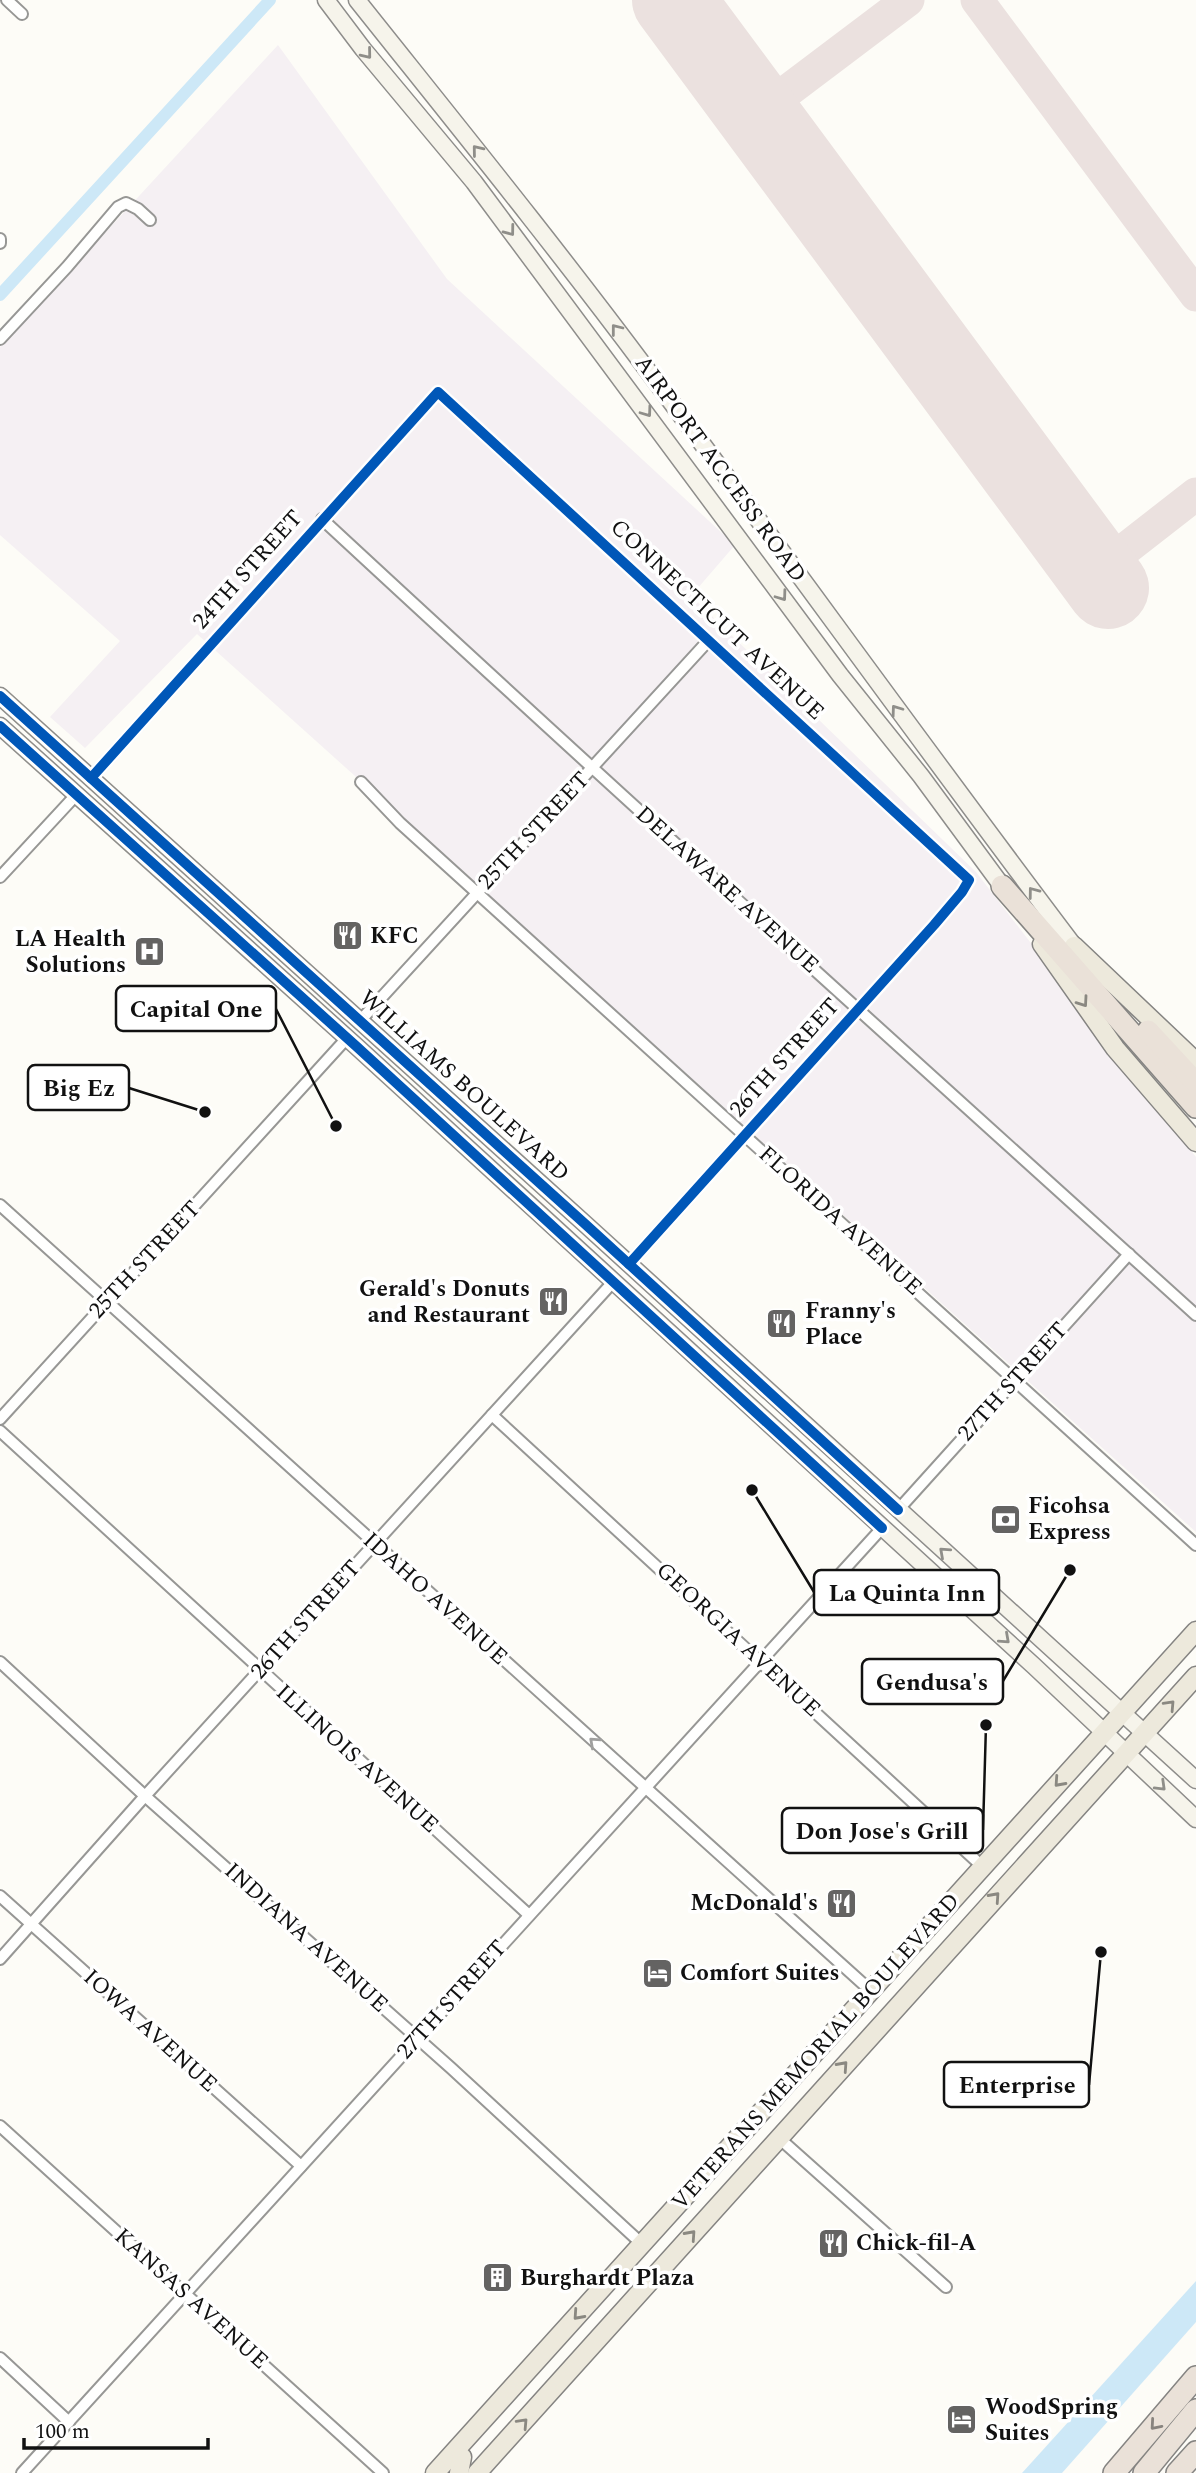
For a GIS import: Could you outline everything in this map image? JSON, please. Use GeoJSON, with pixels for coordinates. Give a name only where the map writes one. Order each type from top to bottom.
{"type":"FeatureCollection","features":[{"type":"Feature","properties":{"kind":"highway"},"geometry":{"type":"LineString","coordinates":[[1002,886],[1196,1107]]}},
{"type":"Feature","properties":{"kind":"highway"},"geometry":{"type":"LineString","coordinates":[[1074,946],[1196,1083]]}},
{"type":"Feature","properties":{"kind":"highway"},"geometry":{"type":"LineString","coordinates":[[1114,2473],[1196,2377]]}},
{"type":"Feature","properties":{"kind":"highway"},"geometry":{"type":"LineString","coordinates":[[1144,2473],[1196,2410]]}},
{"type":"Feature","properties":{"kind":"highway"},"geometry":{"type":"LineString","coordinates":[[1177,2473],[1196,2452]]}},
{"type":"Feature","properties":{"kind":"main road","name":"AIRPORT ACCESS ROAD"},"geometry":{"type":"LineString","coordinates":[[326,0],[363,49],[474,182],[840,675],[1002,886]]}},
{"type":"Feature","properties":{"kind":"main road","name":"AIRPORT ACCESS ROAD"},"geometry":{"type":"LineString","coordinates":[[357,0],[647,369],[931,757],[1074,946]]}},
{"type":"Feature","properties":{"kind":"main road","name":"WILLIAMS BOULEVARD"},"geometry":{"type":"LineString","coordinates":[[0,696],[1196,1780]]}},
{"type":"Feature","properties":{"kind":"main road","name":"WILLIAMS BOULEVARD"},"geometry":{"type":"LineString","coordinates":[[0,726],[347,1038],[1196,1819]]}},
{"type":"Feature","properties":{"kind":"main road"},"geometry":{"type":"LineString","coordinates":[[36,759],[59,764],[78,777],[91,778]]}},
{"type":"Feature","properties":{"kind":"main road"},"geometry":{"type":"LineString","coordinates":[[76,795],[87,793],[99,796],[127,820],[139,822]]}},
{"type":"Feature","properties":{"kind":"main road"},"geometry":{"type":"LineString","coordinates":[[1002,886],[1115,1048],[1196,1142]]}},
{"type":"Feature","properties":{"kind":"main road"},"geometry":{"type":"LineString","coordinates":[[1074,946],[1196,1062]]}},
{"type":"Feature","properties":{"kind":"main road"},"geometry":{"type":"LineString","coordinates":[[347,1038],[356,1035],[364,1037],[400,1070],[419,1074]]}},
{"type":"Feature","properties":{"kind":"main road"},"geometry":{"type":"LineString","coordinates":[[533,1209],[552,1214],[602,1258],[620,1266],[629,1264]]}},
{"type":"Feature","properties":{"kind":"main road","name":"VETERANS MEMORIAL BOULEVARD"},"geometry":{"type":"LineString","coordinates":[[435,2473],[1196,1631]]}},
{"type":"Feature","properties":{"kind":"main road","name":"VETERANS MEMORIAL BOULEVARD"},"geometry":{"type":"LineString","coordinates":[[477,2473],[1196,1676]]}},
{"type":"Feature","properties":{"kind":"main road"},"geometry":{"type":"LineString","coordinates":[[959,1894],[967,1909],[962,1934]]}},
{"type":"Feature","properties":{"kind":"main road"},"geometry":{"type":"LineString","coordinates":[[741,2180],[731,2169],[733,2159],[842,2037],[872,1991]]}},
{"type":"Feature","properties":{"kind":"main road"},"geometry":{"type":"LineString","coordinates":[[558,2385],[558,2370],[609,2312],[611,2306],[608,2295],[600,2290]]}},
{"type":"Feature","properties":{"kind":"main road"},"geometry":{"type":"LineString","coordinates":[[447,2473],[460,2465],[543,2368],[554,2341]]}},
{"type":"Feature","properties":{"kind":"street"},"geometry":{"type":"LineString","coordinates":[[7,0],[22,14]]}},
{"type":"Feature","properties":{"kind":"street"},"geometry":{"type":"LineString","coordinates":[[0,339],[118,207],[126,203],[150,220]]}},
{"type":"Feature","properties":{"kind":"street","name":"24TH STREET"},"geometry":{"type":"LineString","coordinates":[[91,778],[438,392]]}},
{"type":"Feature","properties":{"kind":"street","name":"CONNECTICUT AVENUE"},"geometry":{"type":"LineString","coordinates":[[438,392],[968,878]]}},
{"type":"Feature","properties":{"kind":"street","name":"DELAWARE AVENUE"},"geometry":{"type":"LineString","coordinates":[[322,519],[591,769],[689,854],[1196,1315]]}},
{"type":"Feature","properties":{"kind":"street","name":"25TH STREET"},"geometry":{"type":"LineString","coordinates":[[360,1021],[708,641]]}},
{"type":"Feature","properties":{"kind":"street","name":"FLORIDA AVENUE"},"geometry":{"type":"LineString","coordinates":[[361,782],[400,823],[1196,1545]]}},
{"type":"Feature","properties":{"kind":"street"},"geometry":{"type":"LineString","coordinates":[[0,877],[76,795]]}},
{"type":"Feature","properties":{"kind":"street","name":"26TH STREET"},"geometry":{"type":"LineString","coordinates":[[629,1264],[962,892],[968,878]]}},
{"type":"Feature","properties":{"kind":"street","name":"25TH STREET"},"geometry":{"type":"LineString","coordinates":[[0,1419],[347,1038]]}},
{"type":"Feature","properties":{"kind":"street","name":"IDAHO AVENUE"},"geometry":{"type":"LineString","coordinates":[[0,1205],[872,1991]]}},
{"type":"Feature","properties":{"kind":"street","name":"27TH STREET"},"geometry":{"type":"LineString","coordinates":[[898,1510],[1129,1254]]}},
{"type":"Feature","properties":{"kind":"street","name":"26TH STREET"},"geometry":{"type":"LineString","coordinates":[[0,1959],[613,1282]]}},
{"type":"Feature","properties":{"kind":"street","name":"GEORGIA AVENUE"},"geometry":{"type":"LineString","coordinates":[[492,1415],[983,1867]]}},
{"type":"Feature","properties":{"kind":"street","name":"ILLINOIS AVENUE"},"geometry":{"type":"LineString","coordinates":[[0,1431],[529,1915]]}},
{"type":"Feature","properties":{"kind":"street","name":"27TH STREET"},"geometry":{"type":"LineString","coordinates":[[22,2473],[882,1528]]}},
{"type":"Feature","properties":{"kind":"street","name":"INDIANA AVENUE"},"geometry":{"type":"LineString","coordinates":[[0,1662],[145,1796],[418,2038],[642,2244]]}},
{"type":"Feature","properties":{"kind":"street","name":"IOWA AVENUE"},"geometry":{"type":"LineString","coordinates":[[0,1896],[300,2166]]}},
{"type":"Feature","properties":{"kind":"street","name":"KANSAS AVENUE"},"geometry":{"type":"LineString","coordinates":[[0,2126],[383,2473]]}},
{"type":"Feature","properties":{"kind":"street"},"geometry":{"type":"LineString","coordinates":[[779,2138],[946,2287]]}},
{"type":"Feature","properties":{"kind":"street"},"geometry":{"type":"LineString","coordinates":[[0,2358],[69,2422]]}},
{"type":"Feature","properties":{"kind":"shaded area"},"geometry":{"type":"Polygon","coordinates":[[[278,45],[447,279],[735,545],[691,596],[976,872],[1196,1157],[1196,1532],[197,634],[85,748],[50,717],[120,641],[0,535],[0,347],[278,45]]]}},
{"type":"Feature","properties":{"kind":"water"},"geometry":{"type":"Polygon","coordinates":[[[1196,2281],[1196,2322],[1062,2473],[1022,2473],[1196,2281]]]}},
{"type":"Feature","properties":{"kind":"waterway"},"geometry":{"type":"LineString","coordinates":[[0,295],[270,0]]}},
{"type":"Feature","properties":{"kind":"taxiway"},"geometry":{"type":"LineString","coordinates":[[757,114],[908,0]]}},
{"type":"Feature","properties":{"kind":"taxiway"},"geometry":{"type":"LineString","coordinates":[[977,0],[1196,295]]}},
{"type":"Feature","properties":{"kind":"taxiway"},"geometry":{"type":"LineString","coordinates":[[1096,572],[1196,494]]}},
{"type":"Feature","properties":{"kind":"runway"},"geometry":{"type":"LineString","coordinates":[[673,0],[1108,588]]}},
{"type":"Feature","properties":{"kind":"cycle path"},"geometry":{"type":"LineString","coordinates":[[91,778],[438,392],[969,880],[934,925],[629,1264]]}},
{"type":"Feature","properties":{"kind":"cycle path"},"geometry":{"type":"LineString","coordinates":[[0,696],[898,1510]]}},
{"type":"Feature","properties":{"kind":"cycle path"},"geometry":{"type":"LineString","coordinates":[[0,726],[356,1046],[882,1528]]}},
{"type":"Feature","properties":{"kind":"place","name":"KFC"},"geometry":{"type":"Point","coordinates":[347,936]}},
{"type":"Feature","properties":{"kind":"place","name":"LA Health Solutions"},"geometry":{"type":"Point","coordinates":[149,952]}},
{"type":"Feature","properties":{"kind":"place","name":"Big Ez"},"geometry":{"type":"Point","coordinates":[205,1112]}},
{"type":"Feature","properties":{"kind":"place","name":"Capital One"},"geometry":{"type":"Point","coordinates":[336,1126]}},
{"type":"Feature","properties":{"kind":"place","name":"Gerald's Donuts and Restaurant"},"geometry":{"type":"Point","coordinates":[553,1302]}},
{"type":"Feature","properties":{"kind":"place","name":"Franny's Place"},"geometry":{"type":"Point","coordinates":[782,1324]}},
{"type":"Feature","properties":{"kind":"place","name":"La Quinta Inn"},"geometry":{"type":"Point","coordinates":[752,1490]}},
{"type":"Feature","properties":{"kind":"place","name":"Ficohsa Express"},"geometry":{"type":"Point","coordinates":[1005,1519]}},
{"type":"Feature","properties":{"kind":"place","name":"Gendusa's"},"geometry":{"type":"Point","coordinates":[1070,1570]}},
{"type":"Feature","properties":{"kind":"place","name":"Don Jose's Grill"},"geometry":{"type":"Point","coordinates":[986,1725]}},
{"type":"Feature","properties":{"kind":"place","name":"McDonald's"},"geometry":{"type":"Point","coordinates":[841,1903]}},
{"type":"Feature","properties":{"kind":"place","name":"Enterprise"},"geometry":{"type":"Point","coordinates":[1101,1952]}},
{"type":"Feature","properties":{"kind":"place","name":"Comfort Suites"},"geometry":{"type":"Point","coordinates":[657,1973]}},
{"type":"Feature","properties":{"kind":"place","name":"Chick-fil-A"},"geometry":{"type":"Point","coordinates":[833,2243]}},
{"type":"Feature","properties":{"kind":"place","name":"Burghardt Plaza"},"geometry":{"type":"Point","coordinates":[497,2278]}},
{"type":"Feature","properties":{"kind":"place","name":"WoodSpring Suites"},"geometry":{"type":"Point","coordinates":[962,2420]}}]}
